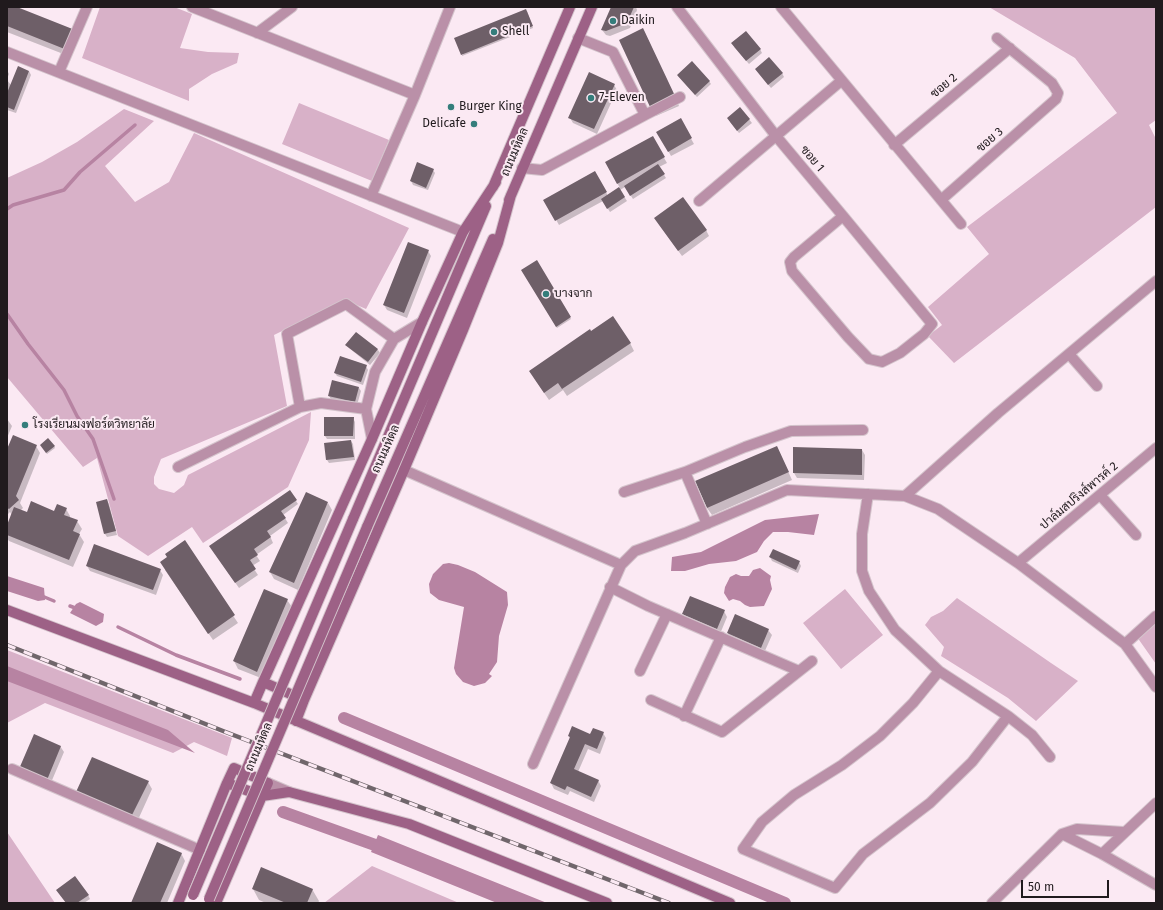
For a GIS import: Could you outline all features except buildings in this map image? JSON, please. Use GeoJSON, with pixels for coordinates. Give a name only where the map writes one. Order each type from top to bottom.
{"type":"FeatureCollection","features":[{"type":"Feature","properties":{"kind":"main road","name":"ถนนมหิดล"},"geometry":{"type":"LineString","coordinates":[[191,899],[570,7]]}},
{"type":"Feature","properties":{"kind":"main road","name":"ถนนมหิดล"},"geometry":{"type":"LineString","coordinates":[[211,902],[367,527],[592,7]]}},
{"type":"Feature","properties":{"kind":"main road"},"geometry":{"type":"LineString","coordinates":[[254,703],[463,232],[496,182]]}},
{"type":"Feature","properties":{"kind":"main road"},"geometry":{"type":"LineString","coordinates":[[296,721],[404,470],[490,264],[498,243],[511,195]]}},
{"type":"Feature","properties":{"kind":"main road"},"geometry":{"type":"LineString","coordinates":[[7,610],[254,703],[730,903]]}},
{"type":"Feature","properties":{"kind":"main road"},"geometry":{"type":"LineString","coordinates":[[263,682],[304,700]]}},
{"type":"Feature","properties":{"kind":"main road"},"geometry":{"type":"LineString","coordinates":[[178,903],[234,768],[268,783],[211,902]]}},
{"type":"Feature","properties":{"kind":"main road"},"geometry":{"type":"LineString","coordinates":[[227,783],[262,796],[289,792],[409,824],[607,903]]}},
{"type":"Feature","properties":{"kind":"street"},"geometry":{"type":"LineString","coordinates":[[59,72],[86,7]]}},
{"type":"Feature","properties":{"kind":"street"},"geometry":{"type":"LineString","coordinates":[[192,7],[415,95]]}},
{"type":"Feature","properties":{"kind":"street"},"geometry":{"type":"LineString","coordinates":[[258,33],[292,7]]}},
{"type":"Feature","properties":{"kind":"street"},"geometry":{"type":"LineString","coordinates":[[371,196],[415,95],[450,7]]}},
{"type":"Feature","properties":{"kind":"street","name":"ซอย 1"},"geometry":{"type":"LineString","coordinates":[[677,7],[776,136],[844,216],[932,324],[924,334],[900,353],[882,362],[869,359],[848,337],[792,271],[790,262],[794,257],[844,216]]}},
{"type":"Feature","properties":{"kind":"street"},"geometry":{"type":"LineString","coordinates":[[781,7],[961,224]]}},
{"type":"Feature","properties":{"kind":"street"},"geometry":{"type":"LineString","coordinates":[[578,38],[613,52],[645,115]]}},
{"type":"Feature","properties":{"kind":"street"},"geometry":{"type":"LineString","coordinates":[[997,38],[1010,48]]}},
{"type":"Feature","properties":{"kind":"street","name":"ซอย 3"},"geometry":{"type":"LineString","coordinates":[[941,200],[1056,99],[1058,93],[1052,83],[1010,48]]}},
{"type":"Feature","properties":{"kind":"street","name":"ซอย 2"},"geometry":{"type":"LineString","coordinates":[[894,145],[1010,48]]}},
{"type":"Feature","properties":{"kind":"street"},"geometry":{"type":"LineString","coordinates":[[7,52],[463,232]]}},
{"type":"Feature","properties":{"kind":"street"},"geometry":{"type":"LineString","coordinates":[[699,201],[841,81]]}},
{"type":"Feature","properties":{"kind":"street"},"geometry":{"type":"LineString","coordinates":[[522,168],[542,170],[680,98]]}},
{"type":"Feature","properties":{"kind":"street"},"geometry":{"type":"LineString","coordinates":[[905,496],[998,413],[1156,281]]}},
{"type":"Feature","properties":{"kind":"street"},"geometry":{"type":"LineString","coordinates":[[300,407],[287,334],[346,304],[394,339]]}},
{"type":"Feature","properties":{"kind":"street"},"geometry":{"type":"LineString","coordinates":[[372,439],[366,409],[375,372],[394,339],[422,322]]}},
{"type":"Feature","properties":{"kind":"street"},"geometry":{"type":"LineString","coordinates":[[1069,354],[1097,386]]}},
{"type":"Feature","properties":{"kind":"street"},"geometry":{"type":"LineString","coordinates":[[178,467],[300,407],[321,403],[366,409]]}},
{"type":"Feature","properties":{"kind":"street"},"geometry":{"type":"LineString","coordinates":[[624,492],[685,472],[745,447],[791,431],[863,430]]}},
{"type":"Feature","properties":{"kind":"street","name":"ปาล์มสปริงส์พารค์ 2"},"geometry":{"type":"LineString","coordinates":[[1018,563],[1156,448]]}},
{"type":"Feature","properties":{"kind":"street"},"geometry":{"type":"LineString","coordinates":[[404,470],[621,565]]}},
{"type":"Feature","properties":{"kind":"street"},"geometry":{"type":"LineString","coordinates":[[685,472],[707,524]]}},
{"type":"Feature","properties":{"kind":"street"},"geometry":{"type":"LineString","coordinates":[[533,764],[621,565],[635,551],[707,524],[787,490],[905,496],[938,509],[1018,563],[1125,644],[1156,687]]}},
{"type":"Feature","properties":{"kind":"street"},"geometry":{"type":"LineString","coordinates":[[868,494],[862,534],[862,571],[869,591],[895,630],[939,671],[1008,716],[1032,734],[1050,757]]}},
{"type":"Feature","properties":{"kind":"street"},"geometry":{"type":"LineString","coordinates":[[1100,495],[1136,535]]}},
{"type":"Feature","properties":{"kind":"street"},"geometry":{"type":"LineString","coordinates":[[610,587],[648,606],[799,672]]}},
{"type":"Feature","properties":{"kind":"street"},"geometry":{"type":"LineString","coordinates":[[640,671],[667,614]]}},
{"type":"Feature","properties":{"kind":"street"},"geometry":{"type":"LineString","coordinates":[[1125,644],[1156,616]]}},
{"type":"Feature","properties":{"kind":"street"},"geometry":{"type":"LineString","coordinates":[[684,716],[721,637]]}},
{"type":"Feature","properties":{"kind":"street"},"geometry":{"type":"LineString","coordinates":[[651,700],[722,732],[812,661]]}},
{"type":"Feature","properties":{"kind":"street"},"geometry":{"type":"LineString","coordinates":[[939,671],[913,703],[880,736],[842,765],[794,795],[762,822],[743,849],[835,888],[863,854],[936,798],[972,762],[1008,716]]}},
{"type":"Feature","properties":{"kind":"street"},"geometry":{"type":"LineString","coordinates":[[12,769],[200,850]]}},
{"type":"Feature","properties":{"kind":"street"},"geometry":{"type":"LineString","coordinates":[[268,783],[289,792]]}},
{"type":"Feature","properties":{"kind":"street"},"geometry":{"type":"LineString","coordinates":[[1102,854],[1156,803]]}},
{"type":"Feature","properties":{"kind":"street"},"geometry":{"type":"LineString","coordinates":[[992,903],[1062,834],[1077,829],[1124,832]]}},
{"type":"Feature","properties":{"kind":"street"},"geometry":{"type":"LineString","coordinates":[[1062,834],[1102,854],[1156,885]]}},
{"type":"Feature","properties":{"kind":"shaded area"},"geometry":{"type":"Polygon","coordinates":[[[100,7],[174,7],[192,14],[180,48],[208,52],[239,53],[237,63],[212,74],[189,89],[189,101],[82,58],[100,7]]]}},
{"type":"Feature","properties":{"kind":"shaded area"},"geometry":{"type":"Polygon","coordinates":[[[989,7],[1156,7],[1156,120],[1149,125],[1156,139],[1156,207],[954,363],[928,336],[942,325],[928,307],[989,254],[967,227],[1117,113],[1075,58],[989,7]]]}},
{"type":"Feature","properties":{"kind":"shaded area"},"geometry":{"type":"Polygon","coordinates":[[[299,103],[389,140],[372,181],[282,144],[299,103]]]}},
{"type":"Feature","properties":{"kind":"shaded area"},"geometry":{"type":"Polygon","coordinates":[[[124,109],[154,121],[105,166],[135,202],[169,182],[194,133],[409,228],[366,309],[345,300],[274,335],[287,406],[161,459],[154,477],[154,484],[159,489],[174,493],[184,485],[188,475],[311,412],[309,440],[288,487],[203,543],[192,527],[148,556],[118,536],[97,458],[83,467],[7,377],[7,178],[42,162],[77,142],[124,109]]]}},
{"type":"Feature","properties":{"kind":"shaded area"},"geometry":{"type":"Polygon","coordinates":[[[819,514],[814,535],[773,532],[764,541],[757,552],[736,561],[709,564],[685,571],[671,571],[672,557],[701,552],[765,520],[819,514]]]}},
{"type":"Feature","properties":{"kind":"shaded area"},"geometry":{"type":"Polygon","coordinates":[[[449,563],[475,572],[507,592],[508,605],[499,636],[497,662],[489,674],[492,676],[485,683],[474,686],[463,682],[456,674],[454,668],[464,607],[439,600],[430,593],[429,584],[433,574],[443,564],[449,563]]]}},
{"type":"Feature","properties":{"kind":"shaded area"},"geometry":{"type":"Polygon","coordinates":[[[760,568],[771,576],[770,580],[772,589],[764,606],[750,607],[733,599],[729,601],[724,593],[730,577],[736,574],[741,576],[749,576],[753,570],[760,568]]]}},
{"type":"Feature","properties":{"kind":"shaded area"},"geometry":{"type":"Polygon","coordinates":[[[7,576],[44,588],[45,600],[38,601],[7,591],[7,576]]]}},
{"type":"Feature","properties":{"kind":"shaded area"},"geometry":{"type":"Polygon","coordinates":[[[845,589],[883,635],[841,669],[803,623],[845,589]]]}},
{"type":"Feature","properties":{"kind":"shaded area"},"geometry":{"type":"Polygon","coordinates":[[[957,598],[1078,681],[1036,721],[1008,698],[941,656],[944,647],[925,625],[931,617],[943,611],[957,598]]]}},
{"type":"Feature","properties":{"kind":"shaded area"},"geometry":{"type":"Polygon","coordinates":[[[80,602],[104,614],[103,622],[96,626],[70,613],[76,604],[80,602]]]}},
{"type":"Feature","properties":{"kind":"shaded area"},"geometry":{"type":"Polygon","coordinates":[[[1156,622],[1156,664],[1137,637],[1156,622]]]}},
{"type":"Feature","properties":{"kind":"shaded area"},"geometry":{"type":"Polygon","coordinates":[[[7,650],[232,738],[227,756],[194,742],[173,753],[45,703],[7,723],[7,650]]]}},
{"type":"Feature","properties":{"kind":"shaded area"},"geometry":{"type":"Polygon","coordinates":[[[7,666],[168,730],[195,753],[7,681],[7,666]]]}},
{"type":"Feature","properties":{"kind":"shaded area"},"geometry":{"type":"Polygon","coordinates":[[[7,832],[55,903],[7,903],[7,832]]]}},
{"type":"Feature","properties":{"kind":"shaded area"},"geometry":{"type":"Polygon","coordinates":[[[378,835],[547,903],[497,903],[371,852],[378,835]]]}},
{"type":"Feature","properties":{"kind":"shaded area"},"geometry":{"type":"Polygon","coordinates":[[[372,866],[459,903],[324,903],[372,866]]]}},
{"type":"Feature","properties":{"kind":"waterway"},"geometry":{"type":"LineString","coordinates":[[7,209],[13,205],[64,190],[80,172],[135,125]]}},
{"type":"Feature","properties":{"kind":"waterway"},"geometry":{"type":"LineString","coordinates":[[7,314],[64,390],[77,416],[93,439],[114,499]]}},
{"type":"Feature","properties":{"kind":"waterway"},"geometry":{"type":"LineString","coordinates":[[42,596],[54,601]]}},
{"type":"Feature","properties":{"kind":"waterway"},"geometry":{"type":"LineString","coordinates":[[70,606],[78,609]]}},
{"type":"Feature","properties":{"kind":"waterway"},"geometry":{"type":"LineString","coordinates":[[118,627],[176,655],[240,679]]}},
{"type":"Feature","properties":{"kind":"waterway"},"geometry":{"type":"LineString","coordinates":[[344,718],[785,903]]}},
{"type":"Feature","properties":{"kind":"waterway"},"geometry":{"type":"LineString","coordinates":[[283,812],[389,850]]}},
{"type":"Feature","properties":{"kind":"railway"},"geometry":{"type":"LineString","coordinates":[[7,645],[223,731],[669,903]]}},
{"type":"Feature","properties":{"kind":"place","name":"Daikin"},"geometry":{"type":"Point","coordinates":[613,21]}},
{"type":"Feature","properties":{"kind":"place","name":"Shell"},"geometry":{"type":"Point","coordinates":[494,32]}},
{"type":"Feature","properties":{"kind":"place","name":"7-Eleven"},"geometry":{"type":"Point","coordinates":[591,98]}},
{"type":"Feature","properties":{"kind":"place","name":"Burger King"},"geometry":{"type":"Point","coordinates":[451,107]}},
{"type":"Feature","properties":{"kind":"place","name":"Delicafe"},"geometry":{"type":"Point","coordinates":[474,124]}},
{"type":"Feature","properties":{"kind":"place","name":"บางจาก"},"geometry":{"type":"Point","coordinates":[546,294]}},
{"type":"Feature","properties":{"kind":"place","name":"โรงเรียนมงฟอร์ตวิทยาลัย"},"geometry":{"type":"Point","coordinates":[25,425]}}]}
